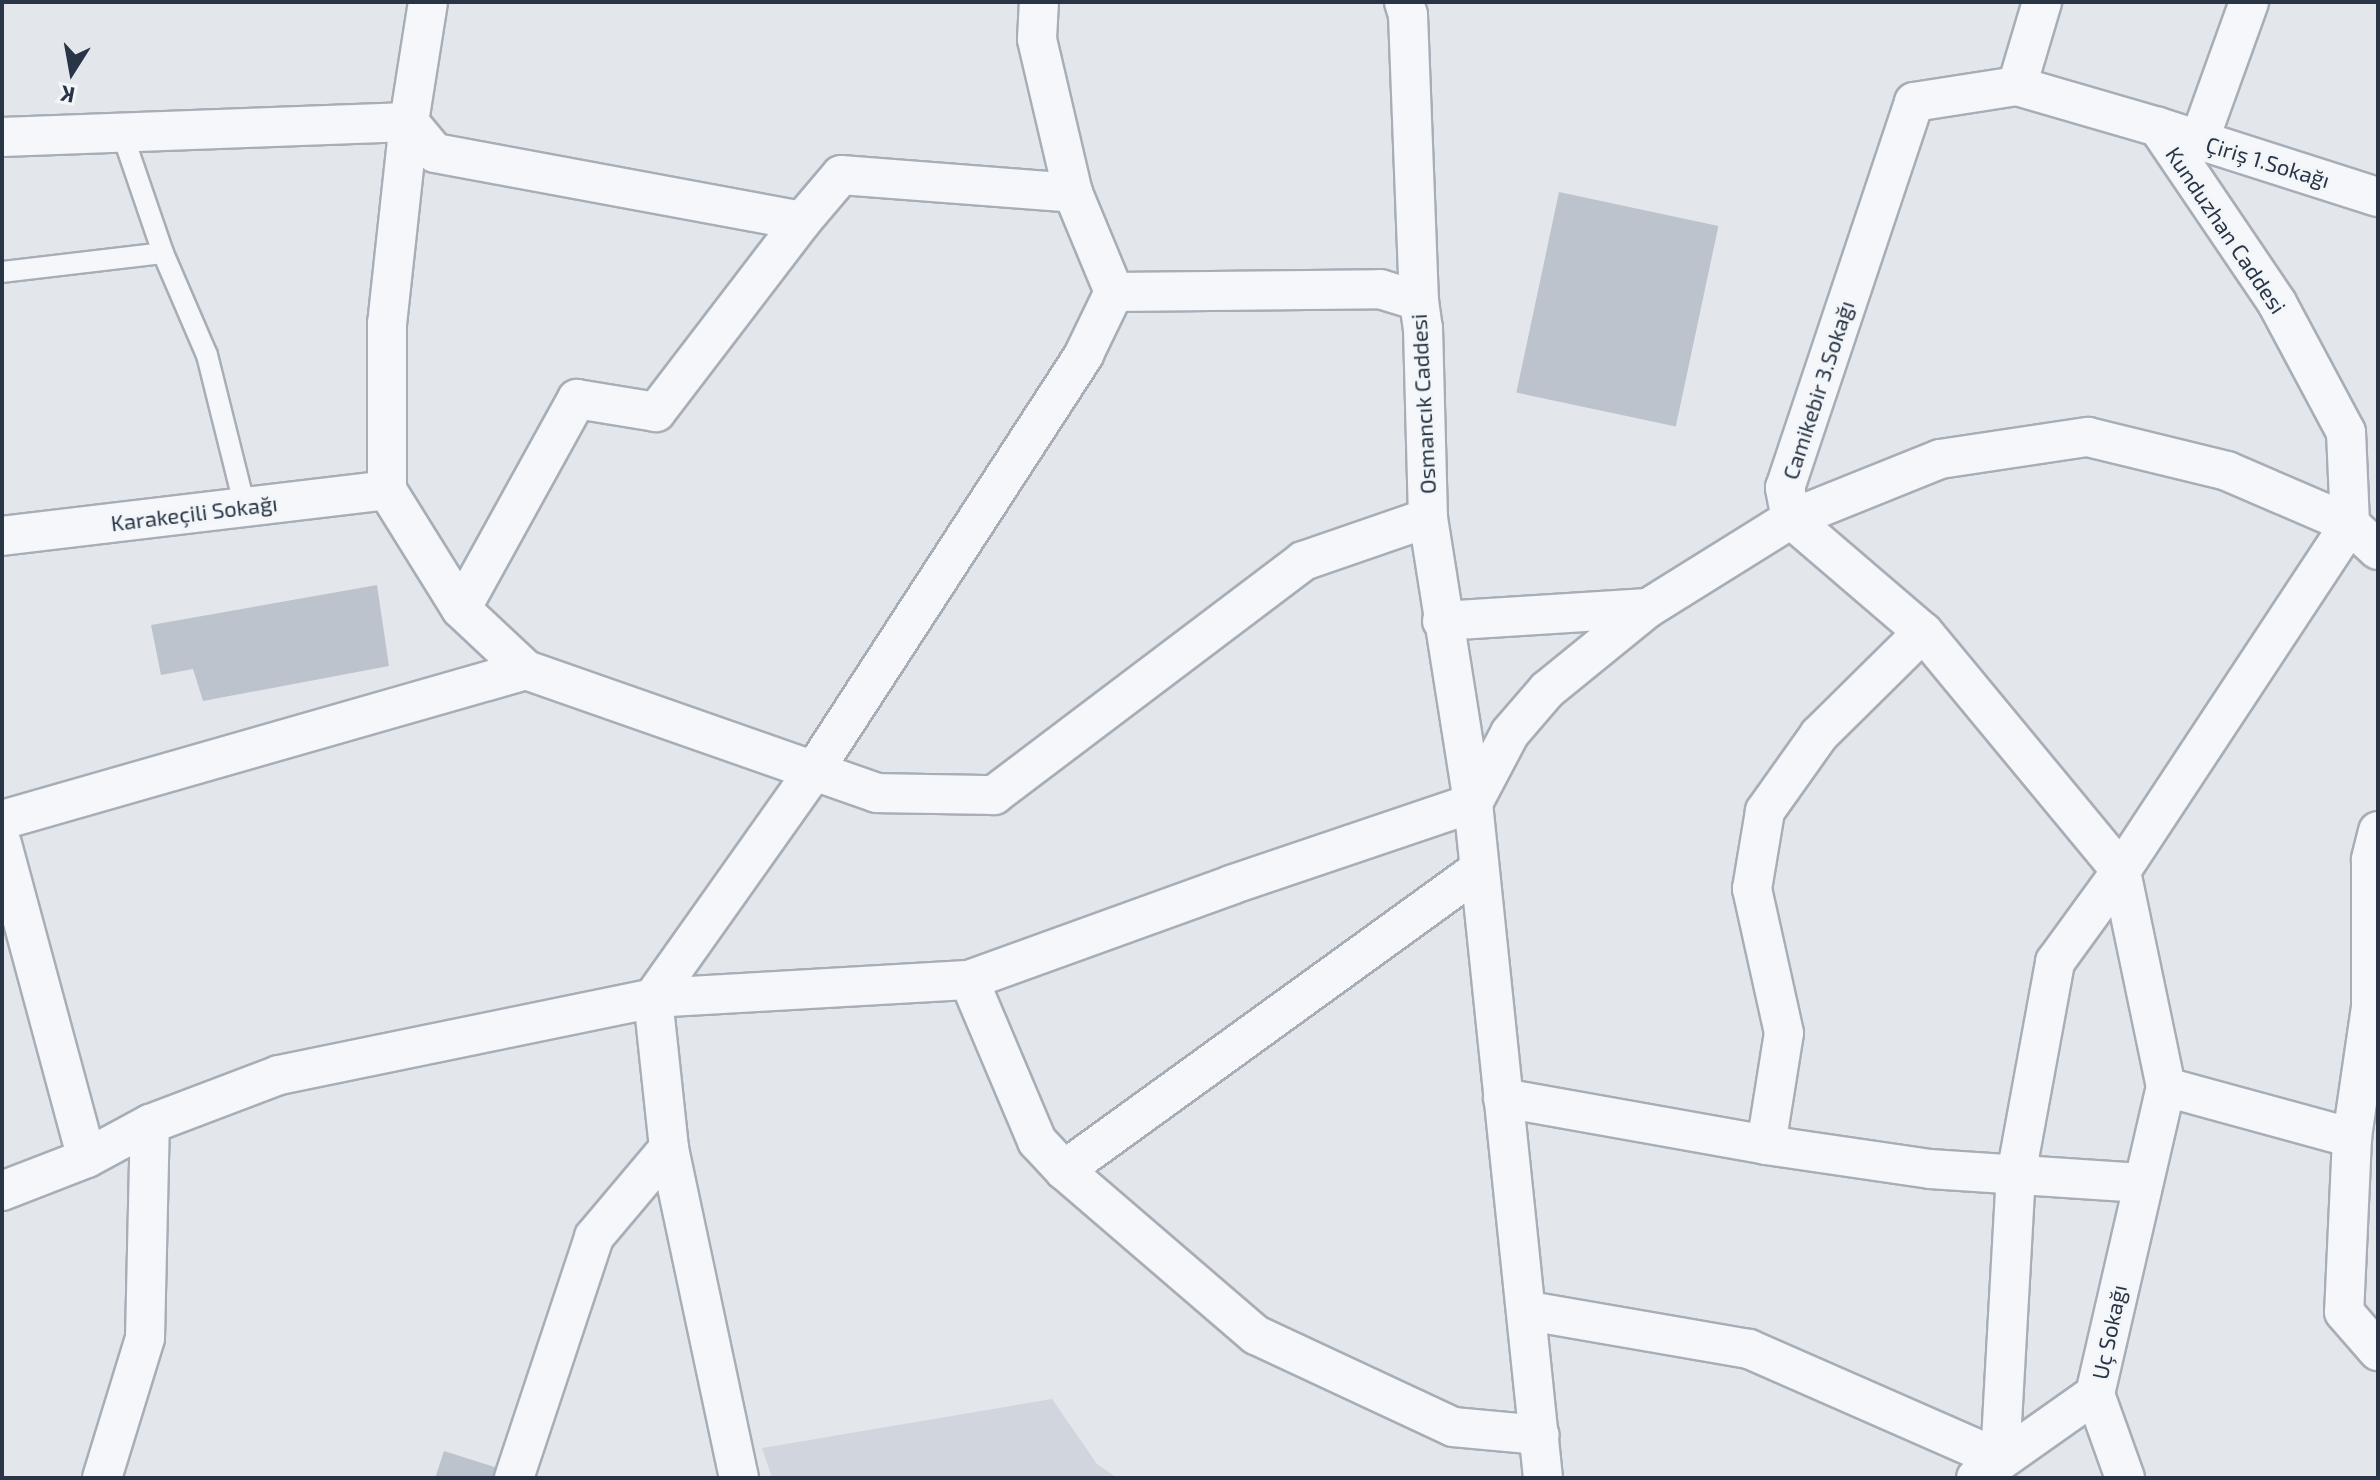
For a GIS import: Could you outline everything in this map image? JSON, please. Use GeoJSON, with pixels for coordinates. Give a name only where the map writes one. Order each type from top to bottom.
{"type":"FeatureCollection","features":[{"type":"Feature","properties":{"kind":"street"},"geometry":{"type":"LineString","coordinates":[[428,2],[409,122],[387,323],[387,490],[461,609],[526,670],[877,793],[994,795],[1303,561],[1428,518]]}},
{"type":"Feature","properties":{"kind":"street"},"geometry":{"type":"LineString","coordinates":[[739,1478],[669,1148],[653,998],[815,769],[1084,354],[1114,292],[1073,193],[1037,39],[1039,2]]}},
{"type":"Feature","properties":{"kind":"street","name":"Osmancık Caddesi"},"geometry":{"type":"LineString","coordinates":[[1404,2],[1408,15],[1419,301],[1423,328],[1428,518],[1473,803],[1477,871],[1529,1311],[1543,1478]]}},
{"type":"Feature","properties":{"kind":"street"},"geometry":{"type":"LineString","coordinates":[[2017,86],[2042,2]]}},
{"type":"Feature","properties":{"kind":"street"},"geometry":{"type":"LineString","coordinates":[[2199,141],[2249,2]]}},
{"type":"Feature","properties":{"kind":"street","name":"Kunduzhan Caddesi"},"geometry":{"type":"LineString","coordinates":[[1914,102],[2017,86],[2158,127],[2277,303],[2346,432],[2350,524]]}},
{"type":"Feature","properties":{"kind":"street","name":"Camikebir 3.Sokağı"},"geometry":{"type":"LineString","coordinates":[[1791,519],[1785,488],[1914,102]]}},
{"type":"Feature","properties":{"kind":"street"},"geometry":{"type":"LineString","coordinates":[[2,137],[409,122]]}},
{"type":"Feature","properties":{"kind":"street"},"geometry":{"type":"LineString","coordinates":[[409,122],[435,153],[802,221]]}},
{"type":"Feature","properties":{"kind":"street","name":"Çiriş 1.Sokağı"},"geometry":{"type":"LineString","coordinates":[[2158,127],[2378,197]]}},
{"type":"Feature","properties":{"kind":"street"},"geometry":{"type":"LineString","coordinates":[[461,609],[577,399],[656,412],[802,221],[841,175],[1073,193]]}},
{"type":"Feature","properties":{"kind":"street"},"geometry":{"type":"LineString","coordinates":[[1114,292],[1380,289],[1419,301]]}},
{"type":"Feature","properties":{"kind":"street"},"geometry":{"type":"LineString","coordinates":[[2,1191],[87,1158],[150,1124],[279,1075],[653,998],[969,980],[1231,885],[1473,803],[1510,733],[1547,690],[1648,608],[1791,519],[1940,459],[2088,437],[2227,471],[2350,524],[2378,550]]}},
{"type":"Feature","properties":{"kind":"street","name":"Karakeçili Sokağı"},"geometry":{"type":"LineString","coordinates":[[2,536],[387,490]]}},
{"type":"Feature","properties":{"kind":"street"},"geometry":{"type":"LineString","coordinates":[[1791,519],[1923,632],[2121,871],[2166,1087],[2352,1138]]}},
{"type":"Feature","properties":{"kind":"street"},"geometry":{"type":"LineString","coordinates":[[1988,1468],[2016,1175],[2055,962],[2121,871],[2350,524]]}},
{"type":"Feature","properties":{"kind":"street"},"geometry":{"type":"LineString","coordinates":[[1442,621],[1648,608]]}},
{"type":"Feature","properties":{"kind":"street"},"geometry":{"type":"LineString","coordinates":[[1766,1145],[1784,1033],[1752,889],[1765,811],[1819,735],[1923,632]]}},
{"type":"Feature","properties":{"kind":"street"},"geometry":{"type":"LineString","coordinates":[[2,820],[526,670]]}},
{"type":"Feature","properties":{"kind":"street"},"geometry":{"type":"LineString","coordinates":[[2378,831],[2371,860],[2371,1007],[2352,1138],[2344,1312],[2378,1351]]}},
{"type":"Feature","properties":{"kind":"street"},"geometry":{"type":"LineString","coordinates":[[2,844],[87,1158]]}},
{"type":"Feature","properties":{"kind":"street"},"geometry":{"type":"LineString","coordinates":[[1064,1170],[1477,871]]}},
{"type":"Feature","properties":{"kind":"street"},"geometry":{"type":"LineString","coordinates":[[969,980],[1037,1141],[1064,1170],[1256,1335],[1453,1427],[1540,1435]]}},
{"type":"Feature","properties":{"kind":"street","name":"Uç Sokağı"},"geometry":{"type":"LineString","coordinates":[[2125,1478],[2095,1394],[2166,1087]]}},
{"type":"Feature","properties":{"kind":"street"},"geometry":{"type":"LineString","coordinates":[[1503,1098],[1766,1145],[1930,1169],[2142,1183]]}},
{"type":"Feature","properties":{"kind":"street"},"geometry":{"type":"LineString","coordinates":[[102,1478],[145,1338],[150,1124]]}},
{"type":"Feature","properties":{"kind":"street"},"geometry":{"type":"LineString","coordinates":[[514,1478],[594,1237],[669,1148]]}},
{"type":"Feature","properties":{"kind":"street"},"geometry":{"type":"LineString","coordinates":[[1529,1311],[1749,1349],[1988,1468]]}},
{"type":"Feature","properties":{"kind":"street"},"geometry":{"type":"LineString","coordinates":[[1988,1468],[2095,1394]]}},
{"type":"Feature","properties":{"kind":"lane"},"geometry":{"type":"LineString","coordinates":[[122,133],[163,253],[207,355],[245,507]]}},
{"type":"Feature","properties":{"kind":"lane"},"geometry":{"type":"LineString","coordinates":[[2,272],[163,253]]}},
{"type":"Feature","properties":{"kind":"shaded area"},"geometry":{"type":"Polygon","coordinates":[[[1052,1399],[1097,1464],[1117,1478],[772,1478],[762,1448],[1052,1399]]]}},
{"type":"Feature","properties":{"kind":"building"},"geometry":{"type":"Polygon","coordinates":[[[1559,192],[1718,226],[1676,426],[1516,393],[1559,192]]]}},
{"type":"Feature","properties":{"kind":"building"},"geometry":{"type":"Polygon","coordinates":[[[377,585],[389,666],[203,701],[193,669],[161,675],[151,625],[377,585]]]}},
{"type":"Feature","properties":{"kind":"building"},"geometry":{"type":"Polygon","coordinates":[[[444,1451],[504,1470],[501,1478],[435,1478],[444,1451]]]}}]}
